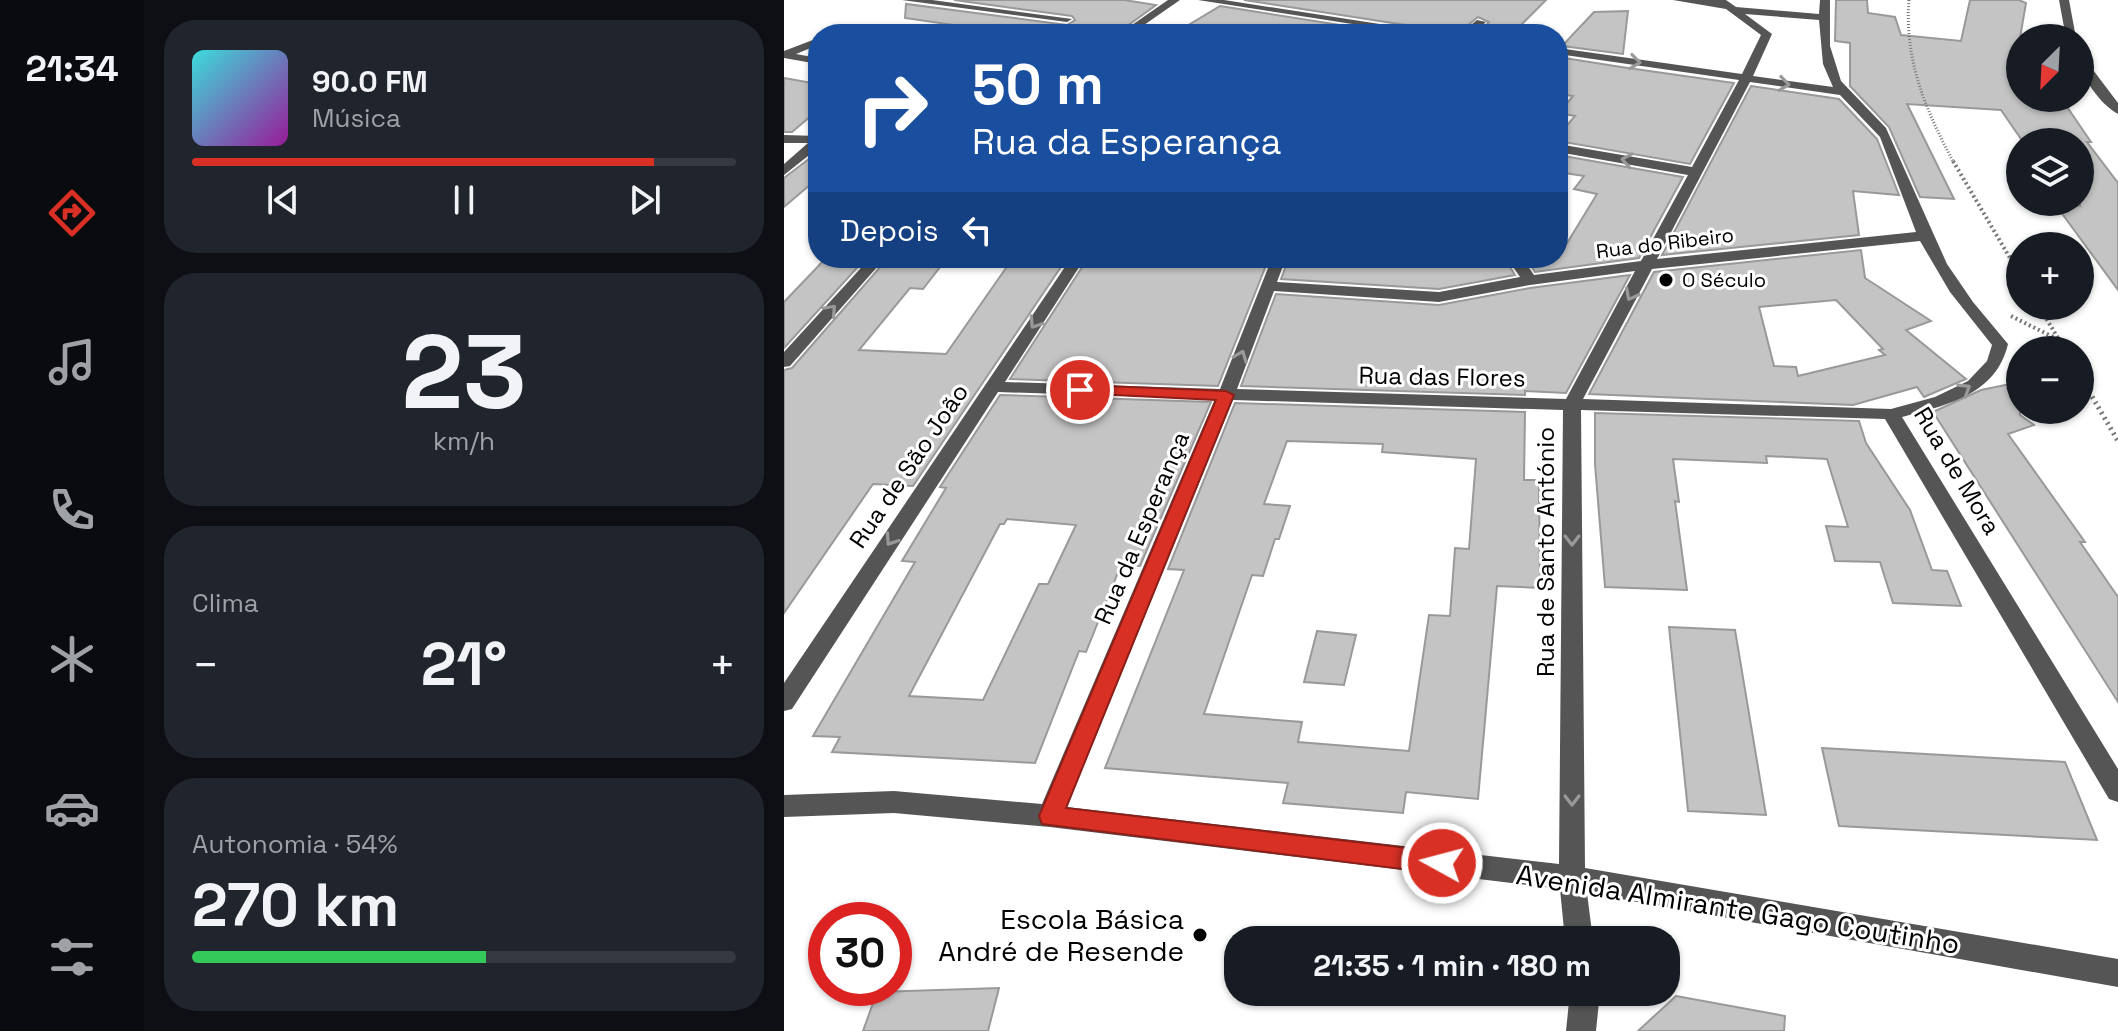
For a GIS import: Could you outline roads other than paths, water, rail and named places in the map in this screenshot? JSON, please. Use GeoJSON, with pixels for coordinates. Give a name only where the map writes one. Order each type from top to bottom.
{"type":"FeatureCollection","features":[{"type":"Feature","properties":{"kind":"street"},"geometry":{"type":"LineString","coordinates":[[907,0],[1067,19]]}},
{"type":"Feature","properties":{"kind":"street"},"geometry":{"type":"LineString","coordinates":[[1139,24],[1175,0]]}},
{"type":"Feature","properties":{"kind":"street"},"geometry":{"type":"LineString","coordinates":[[1203,0],[1370,24]]}},
{"type":"Feature","properties":{"kind":"street"},"geometry":{"type":"LineString","coordinates":[[1678,0],[1824,17]]}},
{"type":"Feature","properties":{"kind":"street"},"geometry":{"type":"LineString","coordinates":[[1719,0],[1733,8]]}},
{"type":"Feature","properties":{"kind":"street"},"geometry":{"type":"LineString","coordinates":[[1825,0],[1825,42],[1831,75],[1843,92]]}},
{"type":"Feature","properties":{"kind":"street"},"geometry":{"type":"LineString","coordinates":[[2064,0],[2068,24]]}},
{"type":"Feature","properties":{"kind":"street","name":"Rua de Santo António"},"geometry":{"type":"LineString","coordinates":[[1577,926],[1572,878],[1572,404],[1767,34],[1733,8]]}},
{"type":"Feature","properties":{"kind":"street"},"geometry":{"type":"LineString","coordinates":[[784,55],[808,45]]}},
{"type":"Feature","properties":{"kind":"street"},"geometry":{"type":"LineString","coordinates":[[1568,52],[1843,92]]}},
{"type":"Feature","properties":{"kind":"street"},"geometry":{"type":"LineString","coordinates":[[784,55],[808,59]]}},
{"type":"Feature","properties":{"kind":"street"},"geometry":{"type":"LineString","coordinates":[[2094,82],[2118,110]]}},
{"type":"Feature","properties":{"kind":"street","name":"Rua de Mora"},"geometry":{"type":"LineString","coordinates":[[1843,92],[1863,107],[1886,136],[1924,236],[1949,280],[2000,344],[1999,356],[1990,370],[1953,397],[1891,414],[2118,791]]}},
{"type":"Feature","properties":{"kind":"street"},"geometry":{"type":"LineString","coordinates":[[784,139],[808,140]]}},
{"type":"Feature","properties":{"kind":"street"},"geometry":{"type":"LineString","coordinates":[[784,171],[808,150]]}},
{"type":"Feature","properties":{"kind":"street"},"geometry":{"type":"LineString","coordinates":[[1568,150],[1696,172]]}},
{"type":"Feature","properties":{"kind":"street","name":"Rua do Ribeiro"},"geometry":{"type":"LineString","coordinates":[[1268,286],[1439,297],[1590,272],[1924,236]]}},
{"type":"Feature","properties":{"kind":"street"},"geometry":{"type":"LineString","coordinates":[[784,362],[869,268]]}},
{"type":"Feature","properties":{"kind":"street","name":"Rua de São João"},"geometry":{"type":"LineString","coordinates":[[784,702],[1071,268]]}},
{"type":"Feature","properties":{"kind":"street","name":"Rua da Esperança"},"geometry":{"type":"LineString","coordinates":[[1050,816],[1226,395],[1275,268]]}},
{"type":"Feature","properties":{"kind":"street"},"geometry":{"type":"LineString","coordinates":[[1521,268],[1530,280]]}},
{"type":"Feature","properties":{"kind":"street","name":"Rua das Flores"},"geometry":{"type":"LineString","coordinates":[[993,387],[1891,414]]}},
{"type":"Feature","properties":{"kind":"street","name":"Avenida Almirante Gago Coutinho"},"geometry":{"type":"LineString","coordinates":[[784,806],[894,802],[1050,816],[1572,878],[2118,973]]}},
{"type":"Feature","properties":{"kind":"street"},"geometry":{"type":"LineString","coordinates":[[1581,1031],[1584,1006]]}},
{"type":"Feature","properties":{"kind":"place","name":"O Século"},"geometry":{"type":"Point","coordinates":[1666,280]}},
{"type":"Feature","properties":{"kind":"place","name":"Escola Básica André de Resende"},"geometry":{"type":"Point","coordinates":[1200,935]}}]}
